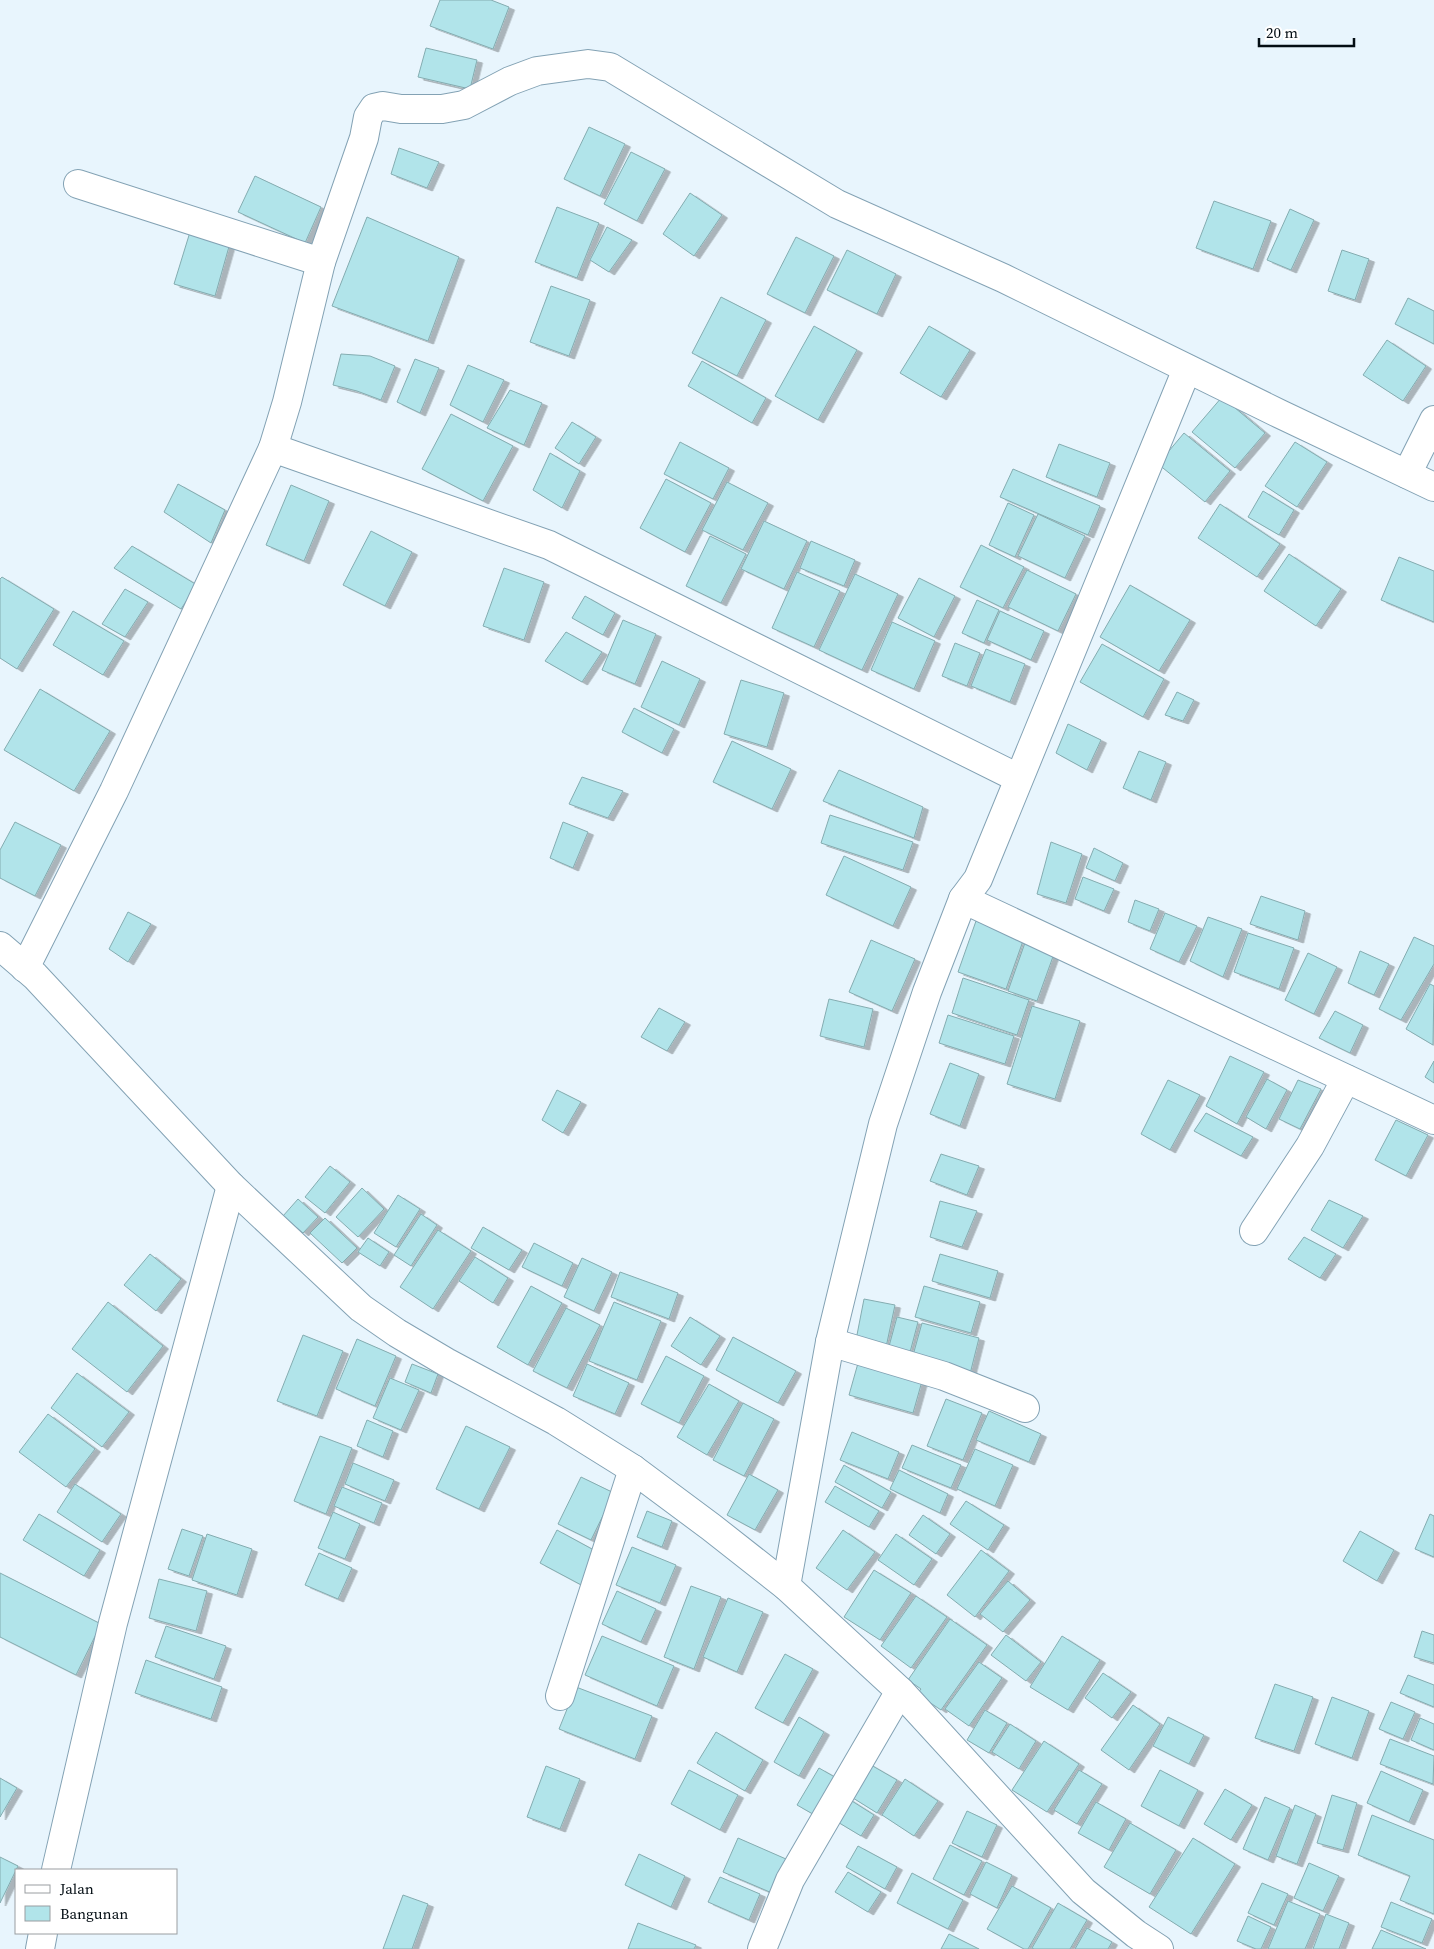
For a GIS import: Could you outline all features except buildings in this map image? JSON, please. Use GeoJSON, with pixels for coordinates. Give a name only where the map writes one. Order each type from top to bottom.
{"type":"FeatureCollection","features":[{"type":"Feature","properties":{"kind":"street"},"geometry":{"type":"LineString","coordinates":[[25,968],[114,791],[273,448],[287,402],[321,262],[364,138],[368,117],[374,108],[383,106],[401,109],[442,109],[464,105],[510,81],[537,71],[588,64],[610,66],[837,204],[1003,278],[1187,369],[1434,487]]}},
{"type":"Feature","properties":{"kind":"street"},"geometry":{"type":"LineString","coordinates":[[78,184],[321,262]]}},
{"type":"Feature","properties":{"kind":"street"},"geometry":{"type":"LineString","coordinates":[[786,1586],[830,1342],[883,1124],[927,992],[963,899],[978,878],[1187,369]]}},
{"type":"Feature","properties":{"kind":"street"},"geometry":{"type":"LineString","coordinates":[[1407,474],[1434,420]]}},
{"type":"Feature","properties":{"kind":"street"},"geometry":{"type":"LineString","coordinates":[[273,448],[549,545],[1018,778]]}},
{"type":"Feature","properties":{"kind":"street"},"geometry":{"type":"LineString","coordinates":[[963,899],[1434,1120]]}},
{"type":"Feature","properties":{"kind":"street"},"geometry":{"type":"LineString","coordinates":[[0,946],[35,976],[231,1186],[361,1308],[446,1362],[556,1421],[634,1469],[711,1526],[786,1586],[900,1691],[1083,1891],[1136,1934],[1159,1949]]}},
{"type":"Feature","properties":{"kind":"street"},"geometry":{"type":"LineString","coordinates":[[1254,1231],[1310,1146],[1346,1079]]}},
{"type":"Feature","properties":{"kind":"street"},"geometry":{"type":"LineString","coordinates":[[56,1869],[113,1623],[231,1186]]}},
{"type":"Feature","properties":{"kind":"street"},"geometry":{"type":"LineString","coordinates":[[830,1342],[944,1376],[1025,1408]]}},
{"type":"Feature","properties":{"kind":"street"},"geometry":{"type":"LineString","coordinates":[[560,1696],[634,1469]]}},
{"type":"Feature","properties":{"kind":"street"},"geometry":{"type":"LineString","coordinates":[[762,1949],[790,1880],[900,1691]]}},
{"type":"Feature","properties":{"kind":"street"},"geometry":{"type":"LineString","coordinates":[[40,1949],[43,1934]]}}]}
